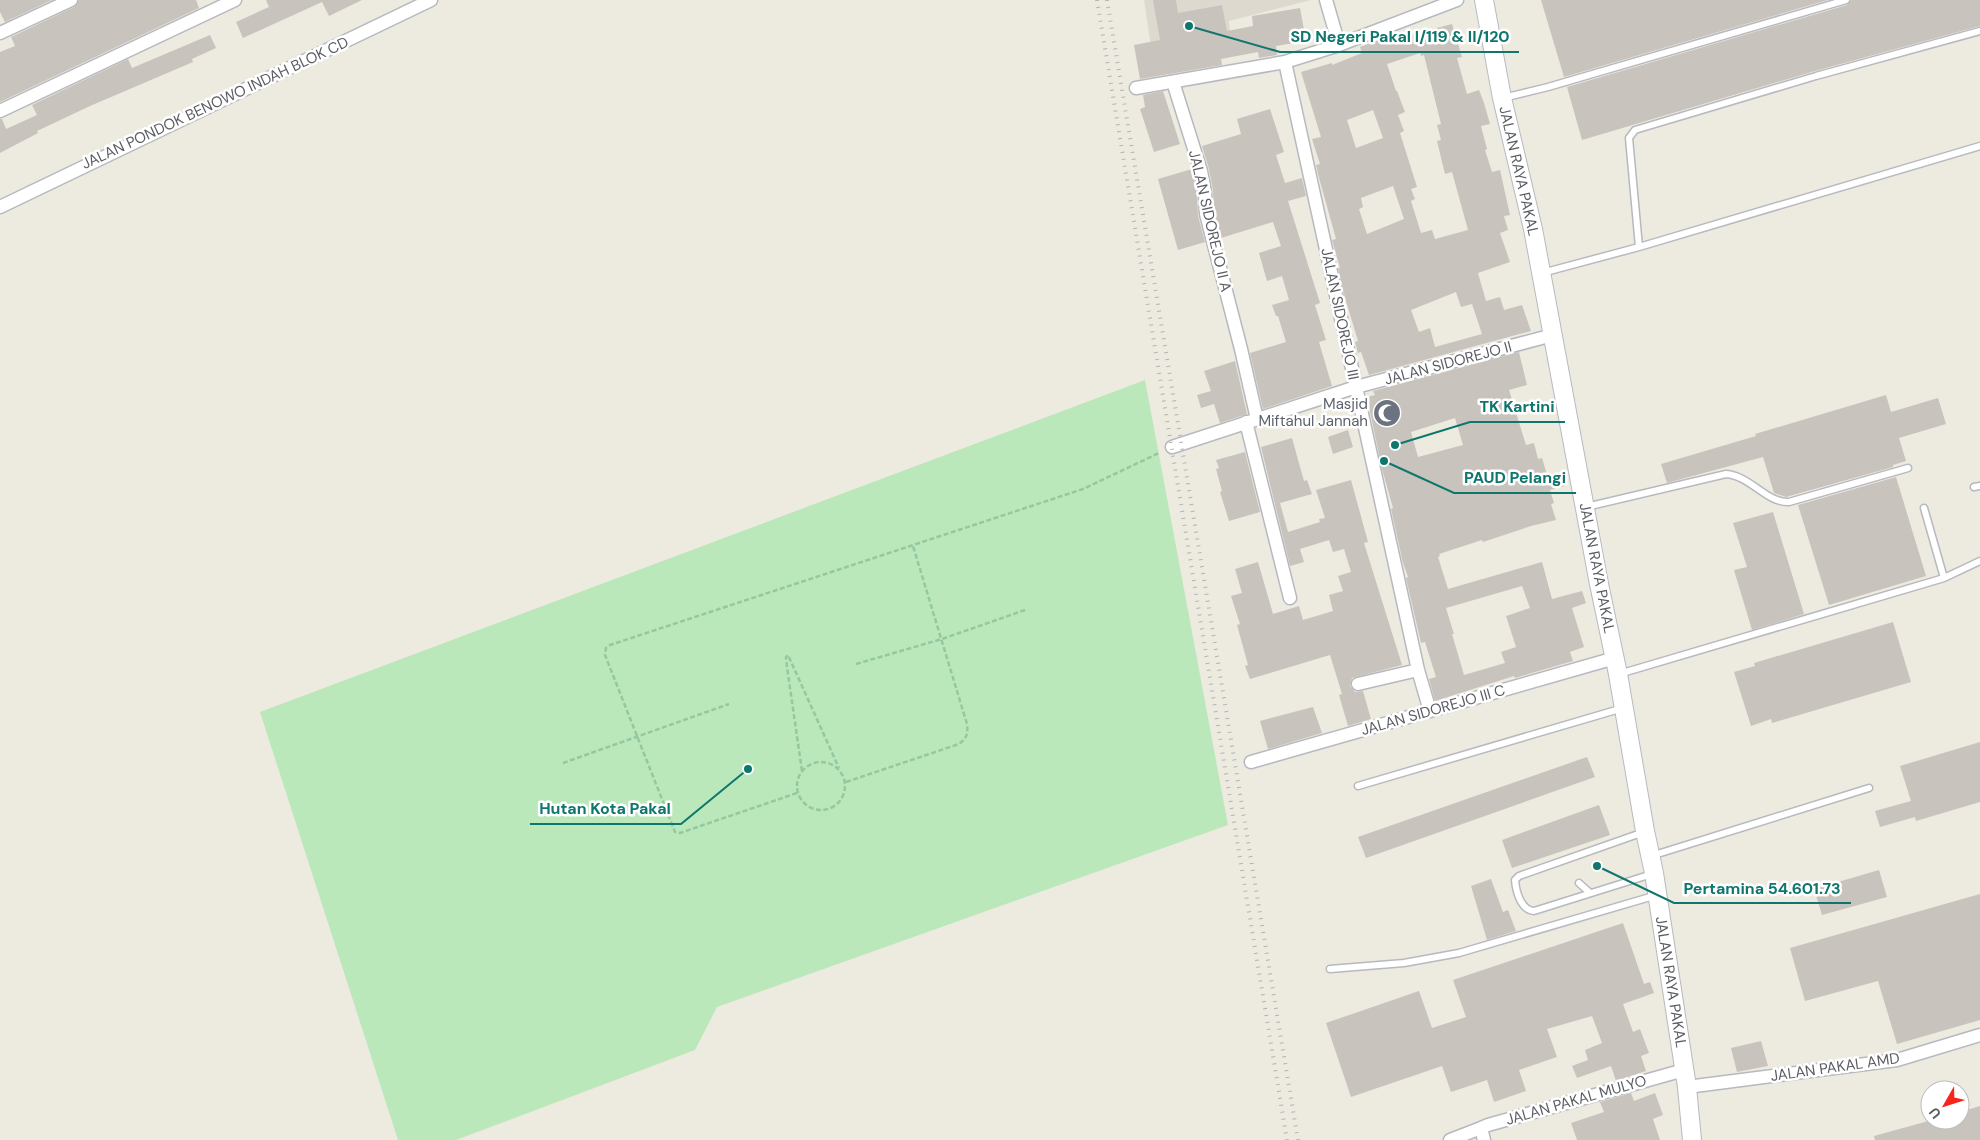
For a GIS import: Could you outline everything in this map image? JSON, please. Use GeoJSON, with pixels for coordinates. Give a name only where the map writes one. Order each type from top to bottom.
{"type":"FeatureCollection","features":[{"type":"Feature","properties":{"kind":"main road","name":"JALAN RAYA PAKAL"},"geometry":{"type":"LineString","coordinates":[[1484,0],[1510,96],[1553,335],[1593,505],[1599,584],[1622,668],[1624,708],[1658,895],[1685,1078],[1692,1140]]}},
{"type":"Feature","properties":{"kind":"street"},"geometry":{"type":"LineString","coordinates":[[0,34],[72,0]]}},
{"type":"Feature","properties":{"kind":"street"},"geometry":{"type":"LineString","coordinates":[[0,111],[215,4],[235,0]]}},
{"type":"Feature","properties":{"kind":"street","name":"JALAN PONDOK BENOWO INDAH BLOK CD"},"geometry":{"type":"LineString","coordinates":[[0,206],[431,0]]}},
{"type":"Feature","properties":{"kind":"street"},"geometry":{"type":"LineString","coordinates":[[1326,0],[1339,45]]}},
{"type":"Feature","properties":{"kind":"street"},"geometry":{"type":"LineString","coordinates":[[1136,88],[1285,62],[1339,45],[1457,0]]}},
{"type":"Feature","properties":{"kind":"street","name":"JALAN SIDOREJO III"},"geometry":{"type":"LineString","coordinates":[[1285,62],[1418,670],[1430,711]]}},
{"type":"Feature","properties":{"kind":"street","name":"JALAN SIDOREJO II A"},"geometry":{"type":"LineString","coordinates":[[1173,82],[1201,171],[1205,192],[1206,214],[1241,349],[1251,420],[1290,598]]}},
{"type":"Feature","properties":{"kind":"street","name":"JALAN SIDOREJO II"},"geometry":{"type":"LineString","coordinates":[[1172,447],[1356,387],[1553,335]]}},
{"type":"Feature","properties":{"kind":"street","name":"JALAN SIDOREJO III C"},"geometry":{"type":"LineString","coordinates":[[1251,762],[1430,711],[1622,668]]}},
{"type":"Feature","properties":{"kind":"street"},"geometry":{"type":"LineString","coordinates":[[1358,684],[1418,670]]}},
{"type":"Feature","properties":{"kind":"street","name":"JALAN PAKAL AMD"},"geometry":{"type":"LineString","coordinates":[[1685,1078],[1897,1060],[1980,1035]]}},
{"type":"Feature","properties":{"kind":"street","name":"JALAN PAKAL MULYO"},"geometry":{"type":"LineString","coordinates":[[1450,1140],[1483,1134],[1685,1078]]}},
{"type":"Feature","properties":{"kind":"lane"},"geometry":{"type":"LineString","coordinates":[[1510,96],[1846,0]]}},
{"type":"Feature","properties":{"kind":"lane"},"geometry":{"type":"LineString","coordinates":[[1639,247],[1629,138],[1635,130],[1806,78],[1980,31]]}},
{"type":"Feature","properties":{"kind":"lane"},"geometry":{"type":"LineString","coordinates":[[1541,273],[1639,247],[1980,146]]}},
{"type":"Feature","properties":{"kind":"lane"},"geometry":{"type":"LineString","coordinates":[[1593,505],[1726,474],[1735,475],[1749,482],[1776,501],[1788,502],[1908,468]]}},
{"type":"Feature","properties":{"kind":"lane"},"geometry":{"type":"LineString","coordinates":[[1924,508],[1944,578]]}},
{"type":"Feature","properties":{"kind":"lane"},"geometry":{"type":"LineString","coordinates":[[1622,668],[1662,660],[1944,578],[1980,561]]}},
{"type":"Feature","properties":{"kind":"lane"},"geometry":{"type":"LineString","coordinates":[[1358,786],[1624,708]]}},
{"type":"Feature","properties":{"kind":"lane"},"geometry":{"type":"LineString","coordinates":[[1645,831],[1519,876],[1515,880],[1515,886],[1524,907],[1534,911],[1589,892],[1652,865],[1869,788]]}},
{"type":"Feature","properties":{"kind":"lane"},"geometry":{"type":"LineString","coordinates":[[1573,864],[1580,854]]}},
{"type":"Feature","properties":{"kind":"lane"},"geometry":{"type":"LineString","coordinates":[[1579,883],[1589,892]]}},
{"type":"Feature","properties":{"kind":"lane"},"geometry":{"type":"LineString","coordinates":[[1330,968],[1404,963],[1458,953],[1658,895]]}},
{"type":"Feature","properties":{"kind":"path"},"geometry":{"type":"LineString","coordinates":[[798,793],[680,833],[675,832],[605,655],[606,648],[610,645],[1083,489],[1172,447]]}},
{"type":"Feature","properties":{"kind":"path"},"geometry":{"type":"LineString","coordinates":[[846,782],[959,744],[965,740],[968,730],[914,546]]}},
{"type":"Feature","properties":{"kind":"path"},"geometry":{"type":"LineString","coordinates":[[856,664],[942,639],[1025,610]]}},
{"type":"Feature","properties":{"kind":"path"},"geometry":{"type":"LineString","coordinates":[[802,771],[788,676],[786,657],[788,655],[846,782],[844,797],[834,808],[819,811],[806,805],[798,793],[797,782],[802,771],[813,763],[826,762],[839,768]]}},
{"type":"Feature","properties":{"kind":"path"},"geometry":{"type":"LineString","coordinates":[[563,763],[729,704]]}},
{"type":"Feature","properties":{"kind":"shaded area"},"geometry":{"type":"Polygon","coordinates":[[[1144,0],[1311,0],[1229,21],[1230,32],[1151,47],[1144,0]]]}},
{"type":"Feature","properties":{"kind":"green space"},"geometry":{"type":"Polygon","coordinates":[[[1145,380],[1228,825],[717,1007],[695,1050],[456,1140],[398,1140],[260,712],[1145,380]]]}},
{"type":"Feature","properties":{"kind":"building"},"geometry":{"type":"Polygon","coordinates":[[[0,0],[52,0],[5,22],[0,12],[0,0]]]}},
{"type":"Feature","properties":{"kind":"building"},"geometry":{"type":"Polygon","coordinates":[[[79,0],[196,0],[199,8],[0,102],[0,52],[15,46],[11,37],[74,7],[79,0]]]}},
{"type":"Feature","properties":{"kind":"building"},"geometry":{"type":"Polygon","coordinates":[[[266,0],[362,0],[329,16],[322,2],[243,38],[236,22],[269,7],[266,0]]]}},
{"type":"Feature","properties":{"kind":"building"},"geometry":{"type":"Polygon","coordinates":[[[1153,0],[1176,0],[1178,13],[1222,5],[1227,31],[1253,26],[1252,16],[1300,8],[1306,41],[1276,46],[1277,55],[1259,58],[1258,52],[1221,59],[1222,65],[1140,79],[1134,45],[1160,40],[1153,0]]]}},
{"type":"Feature","properties":{"kind":"building"},"geometry":{"type":"Polygon","coordinates":[[[1541,0],[1828,0],[1564,77],[1541,0]]]}},
{"type":"Feature","properties":{"kind":"building"},"geometry":{"type":"Polygon","coordinates":[[[1851,0],[1980,0],[1980,26],[1815,71],[1582,140],[1567,87],[1847,5],[1851,0]]]}},
{"type":"Feature","properties":{"kind":"building"},"geometry":{"type":"Polygon","coordinates":[[[1452,24],[1462,57],[1457,58],[1467,94],[1479,90],[1484,103],[1490,124],[1481,126],[1487,149],[1485,150],[1492,172],[1500,170],[1510,215],[1504,216],[1508,230],[1500,233],[1510,262],[1478,273],[1486,301],[1500,297],[1504,310],[1522,305],[1531,331],[1369,375],[1361,352],[1358,353],[1355,342],[1358,341],[1343,291],[1338,268],[1340,268],[1332,240],[1336,239],[1318,174],[1316,165],[1320,164],[1312,139],[1321,137],[1301,72],[1332,63],[1332,65],[1362,53],[1360,47],[1389,36],[1391,40],[1452,24]],[[1420,53],[1387,64],[1405,112],[1398,115],[1404,131],[1400,133],[1417,187],[1411,189],[1415,199],[1411,201],[1421,233],[1432,230],[1435,239],[1468,230],[1452,172],[1445,174],[1437,141],[1441,140],[1437,125],[1441,124],[1424,55],[1421,56],[1420,53]],[[1373,110],[1347,120],[1356,148],[1383,138],[1373,110]],[[1393,186],[1361,198],[1363,207],[1359,209],[1367,234],[1404,219],[1393,186]],[[1456,292],[1411,310],[1419,332],[1430,328],[1435,347],[1482,334],[1472,304],[1461,307],[1456,292]]]}},
{"type":"Feature","properties":{"kind":"building"},"geometry":{"type":"Polygon","coordinates":[[[210,35],[216,48],[192,59],[193,62],[90,106],[37,131],[38,133],[0,153],[0,119],[2,119],[6,129],[37,115],[32,105],[128,59],[132,68],[210,35]]]}},
{"type":"Feature","properties":{"kind":"building"},"geometry":{"type":"Polygon","coordinates":[[[1163,91],[1180,144],[1154,152],[1140,109],[1145,107],[1143,95],[1163,91]]]}},
{"type":"Feature","properties":{"kind":"building"},"geometry":{"type":"Polygon","coordinates":[[[1270,109],[1284,152],[1276,155],[1285,183],[1302,178],[1306,196],[1288,201],[1320,303],[1315,305],[1326,340],[1319,342],[1332,386],[1263,409],[1250,353],[1286,342],[1278,316],[1276,316],[1272,305],[1289,300],[1282,276],[1267,281],[1259,253],[1281,246],[1273,222],[1221,238],[1214,213],[1213,190],[1209,169],[1202,146],[1241,134],[1237,119],[1270,109]]]}},
{"type":"Feature","properties":{"kind":"building"},"geometry":{"type":"Polygon","coordinates":[[[1192,169],[1197,193],[1198,216],[1205,242],[1178,250],[1158,179],[1192,169]]]}},
{"type":"Feature","properties":{"kind":"building"},"geometry":{"type":"Polygon","coordinates":[[[1519,352],[1527,385],[1509,390],[1526,445],[1534,443],[1538,459],[1542,458],[1548,478],[1561,474],[1565,486],[1550,490],[1554,503],[1551,504],[1556,520],[1483,542],[1482,540],[1439,554],[1440,556],[1438,557],[1448,589],[1542,562],[1552,599],[1582,591],[1586,603],[1572,608],[1584,647],[1570,652],[1573,661],[1515,678],[1514,676],[1435,701],[1429,679],[1436,677],[1425,642],[1421,643],[1406,578],[1408,577],[1391,509],[1393,508],[1382,469],[1367,397],[1375,395],[1373,391],[1519,352]],[[1455,418],[1411,432],[1418,457],[1463,445],[1455,418]],[[1522,586],[1446,608],[1464,675],[1505,663],[1501,652],[1516,647],[1506,616],[1530,608],[1522,586]]]}},
{"type":"Feature","properties":{"kind":"building"},"geometry":{"type":"Polygon","coordinates":[[[1235,361],[1247,414],[1220,423],[1214,404],[1201,408],[1197,395],[1211,391],[1204,371],[1235,361]]]}},
{"type":"Feature","properties":{"kind":"building"},"geometry":{"type":"Polygon","coordinates":[[[1886,395],[1891,412],[1938,398],[1946,424],[1899,438],[1906,461],[1893,465],[1893,467],[1786,497],[1774,493],[1763,457],[1667,483],[1661,464],[1886,395]]]}},
{"type":"Feature","properties":{"kind":"building"},"geometry":{"type":"Polygon","coordinates":[[[1348,430],[1353,447],[1333,454],[1328,437],[1348,430]]]}},
{"type":"Feature","properties":{"kind":"building"},"geometry":{"type":"Polygon","coordinates":[[[1292,438],[1304,481],[1307,480],[1312,494],[1280,503],[1288,532],[1320,522],[1319,519],[1325,518],[1316,490],[1351,480],[1368,542],[1364,543],[1402,665],[1352,678],[1350,686],[1355,692],[1363,691],[1371,719],[1348,726],[1339,695],[1342,694],[1330,655],[1250,679],[1245,666],[1248,665],[1237,625],[1240,624],[1231,596],[1242,593],[1235,569],[1258,562],[1273,614],[1299,606],[1303,620],[1333,611],[1329,595],[1343,591],[1338,576],[1351,572],[1344,549],[1333,552],[1329,540],[1300,549],[1304,562],[1290,566],[1261,447],[1292,438]]]}},
{"type":"Feature","properties":{"kind":"building"},"geometry":{"type":"Polygon","coordinates":[[[1245,452],[1260,512],[1229,521],[1220,492],[1222,491],[1216,469],[1219,468],[1216,460],[1245,452]]]}},
{"type":"Feature","properties":{"kind":"building"},"geometry":{"type":"Polygon","coordinates":[[[1896,477],[1926,576],[1829,605],[1798,505],[1896,477]]]}},
{"type":"Feature","properties":{"kind":"building"},"geometry":{"type":"Polygon","coordinates":[[[1773,512],[1804,614],[1752,630],[1734,570],[1747,567],[1733,523],[1773,512]]]}},
{"type":"Feature","properties":{"kind":"building"},"geometry":{"type":"Polygon","coordinates":[[[1893,622],[1911,682],[1772,723],[1771,719],[1751,726],[1734,672],[1755,666],[1754,663],[1893,622]]]}},
{"type":"Feature","properties":{"kind":"building"},"geometry":{"type":"Polygon","coordinates":[[[1313,707],[1322,733],[1268,749],[1260,721],[1313,707]]]}},
{"type":"Feature","properties":{"kind":"building"},"geometry":{"type":"Polygon","coordinates":[[[1980,742],[1980,802],[1916,821],[1915,817],[1880,827],[1875,811],[1911,801],[1900,766],[1980,742]]]}},
{"type":"Feature","properties":{"kind":"building"},"geometry":{"type":"Polygon","coordinates":[[[1587,757],[1595,777],[1366,858],[1358,837],[1587,757]]]}},
{"type":"Feature","properties":{"kind":"building"},"geometry":{"type":"Polygon","coordinates":[[[1599,805],[1610,835],[1512,868],[1502,840],[1599,805]]]}},
{"type":"Feature","properties":{"kind":"building"},"geometry":{"type":"Polygon","coordinates":[[[1879,870],[1887,897],[1822,915],[1814,889],[1879,870]]]}},
{"type":"Feature","properties":{"kind":"building"},"geometry":{"type":"Polygon","coordinates":[[[1491,879],[1503,912],[1508,910],[1516,931],[1487,940],[1471,886],[1491,879]]]}},
{"type":"Feature","properties":{"kind":"building"},"geometry":{"type":"Polygon","coordinates":[[[1980,894],[1980,1020],[1897,1044],[1878,981],[1805,1001],[1790,948],[1980,894]]]}},
{"type":"Feature","properties":{"kind":"building"},"geometry":{"type":"Polygon","coordinates":[[[1623,923],[1644,984],[1650,982],[1654,993],[1623,1004],[1633,1032],[1640,1029],[1649,1053],[1641,1056],[1646,1071],[1616,1081],[1611,1066],[1577,1078],[1572,1066],[1588,1060],[1585,1050],[1602,1043],[1592,1016],[1547,1029],[1557,1057],[1519,1070],[1526,1091],[1494,1102],[1487,1080],[1451,1092],[1442,1066],[1351,1097],[1326,1023],[1419,991],[1432,1028],[1466,1017],[1453,980],[1623,923]]]}},
{"type":"Feature","properties":{"kind":"building"},"geometry":{"type":"Polygon","coordinates":[[[1761,1041],[1768,1066],[1737,1072],[1731,1048],[1761,1041]]]}},
{"type":"Feature","properties":{"kind":"building"},"geometry":{"type":"Polygon","coordinates":[[[1631,1093],[1634,1101],[1655,1093],[1663,1115],[1653,1119],[1660,1140],[1577,1140],[1571,1123],[1604,1112],[1600,1102],[1631,1093]]]}},
{"type":"Feature","properties":{"kind":"building"},"geometry":{"type":"Polygon","coordinates":[[[1980,1106],[1980,1140],[1875,1140],[1874,1136],[1920,1123],[1920,1130],[1970,1130],[1970,1109],[1980,1106]]]}},
{"type":"Feature","properties":{"kind":"railway"},"geometry":{"type":"LineString","coordinates":[[1097,0],[1287,1140]]}},
{"type":"Feature","properties":{"kind":"railway"},"geometry":{"type":"LineString","coordinates":[[1107,0],[1298,1140]]}},
{"type":"Feature","properties":{"kind":"place","name":"SD Negeri Pakal I/119 & II/120"},"geometry":{"type":"Point","coordinates":[1189,26]}},
{"type":"Feature","properties":{"kind":"place","name":"Masjid Miftahul Jannah"},"geometry":{"type":"Point","coordinates":[1387,413]}},
{"type":"Feature","properties":{"kind":"place","name":"TK Kartini"},"geometry":{"type":"Point","coordinates":[1395,445]}},
{"type":"Feature","properties":{"kind":"place","name":"PAUD Pelangi"},"geometry":{"type":"Point","coordinates":[1384,461]}},
{"type":"Feature","properties":{"kind":"place","name":"Hutan Kota Pakal"},"geometry":{"type":"Point","coordinates":[748,769]}},
{"type":"Feature","properties":{"kind":"place","name":"Pertamina 54.601.73"},"geometry":{"type":"Point","coordinates":[1597,866]}}]}
